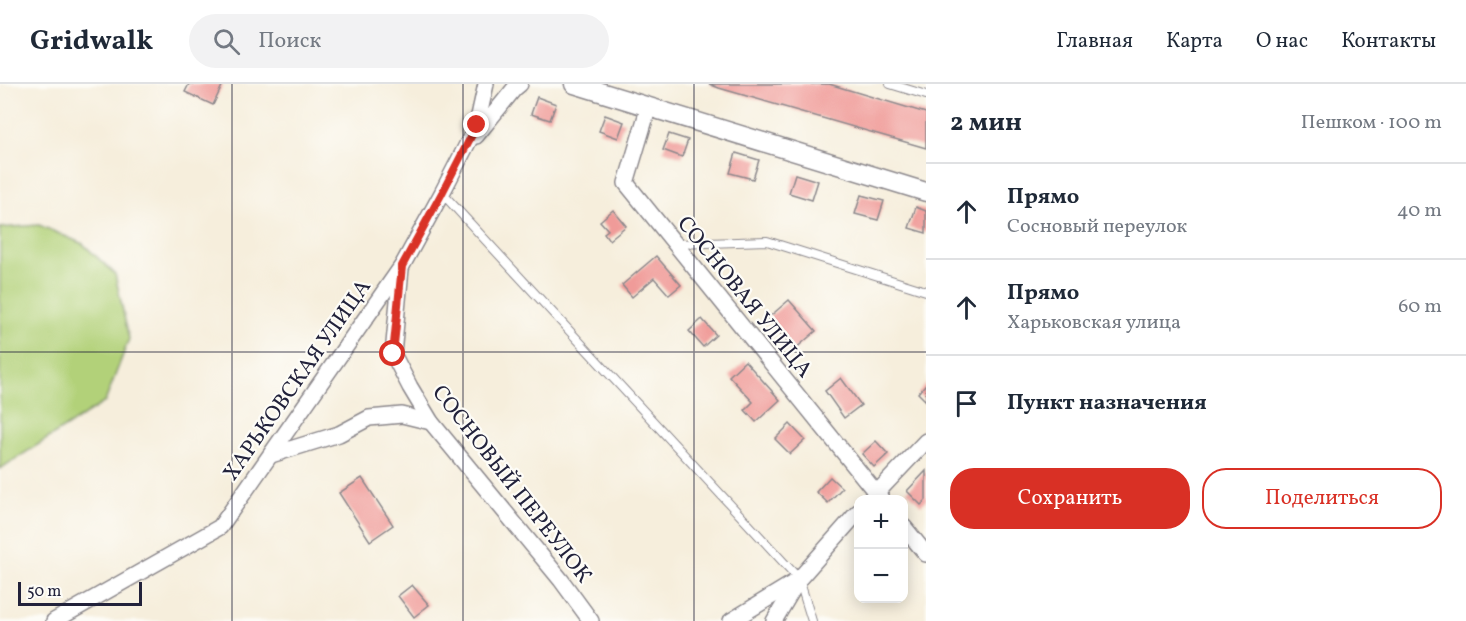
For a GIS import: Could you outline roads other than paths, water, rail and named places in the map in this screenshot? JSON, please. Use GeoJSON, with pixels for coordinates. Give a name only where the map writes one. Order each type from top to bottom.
{"type":"FeatureCollection","features":[{"type":"Feature","properties":{"kind":"street","name":"ХАРЬКОВСКАЯ УЛИЦА"},"geometry":{"type":"LineString","coordinates":[[54,621],[220,527],[402,266],[477,125],[486,84]]}},
{"type":"Feature","properties":{"kind":"street"},"geometry":{"type":"LineString","coordinates":[[461,155],[520,84]]}},
{"type":"Feature","properties":{"kind":"street"},"geometry":{"type":"LineString","coordinates":[[574,84],[595,87],[926,192]]}},
{"type":"Feature","properties":{"kind":"street","name":"СОСНОВАЯ УЛИЦА"},"geometry":{"type":"LineString","coordinates":[[650,106],[626,183],[874,495]]}},
{"type":"Feature","properties":{"kind":"street","name":"СОСНОВЫЙ ПЕРЕУЛОК"},"geometry":{"type":"LineString","coordinates":[[402,266],[393,354],[431,422],[561,580],[591,621]]}},
{"type":"Feature","properties":{"kind":"street"},"geometry":{"type":"LineString","coordinates":[[271,455],[339,434],[369,418],[402,415],[431,422]]}},
{"type":"Feature","properties":{"kind":"street"},"geometry":{"type":"LineString","coordinates":[[878,495],[926,441]]}},
{"type":"Feature","properties":{"kind":"street"},"geometry":{"type":"LineString","coordinates":[[774,621],[799,579],[854,517]]}},
{"type":"Feature","properties":{"kind":"street"},"geometry":{"type":"LineString","coordinates":[[908,532],[926,554]]}},
{"type":"Feature","properties":{"kind":"street"},"geometry":{"type":"LineString","coordinates":[[731,621],[799,579]]}},
{"type":"Feature","properties":{"kind":"lane"},"geometry":{"type":"LineString","coordinates":[[890,84],[926,95]]}},
{"type":"Feature","properties":{"kind":"lane"},"geometry":{"type":"LineString","coordinates":[[442,193],[799,579],[812,621]]}},
{"type":"Feature","properties":{"kind":"lane"},"geometry":{"type":"LineString","coordinates":[[675,244],[767,241],[926,291]]}}]}
